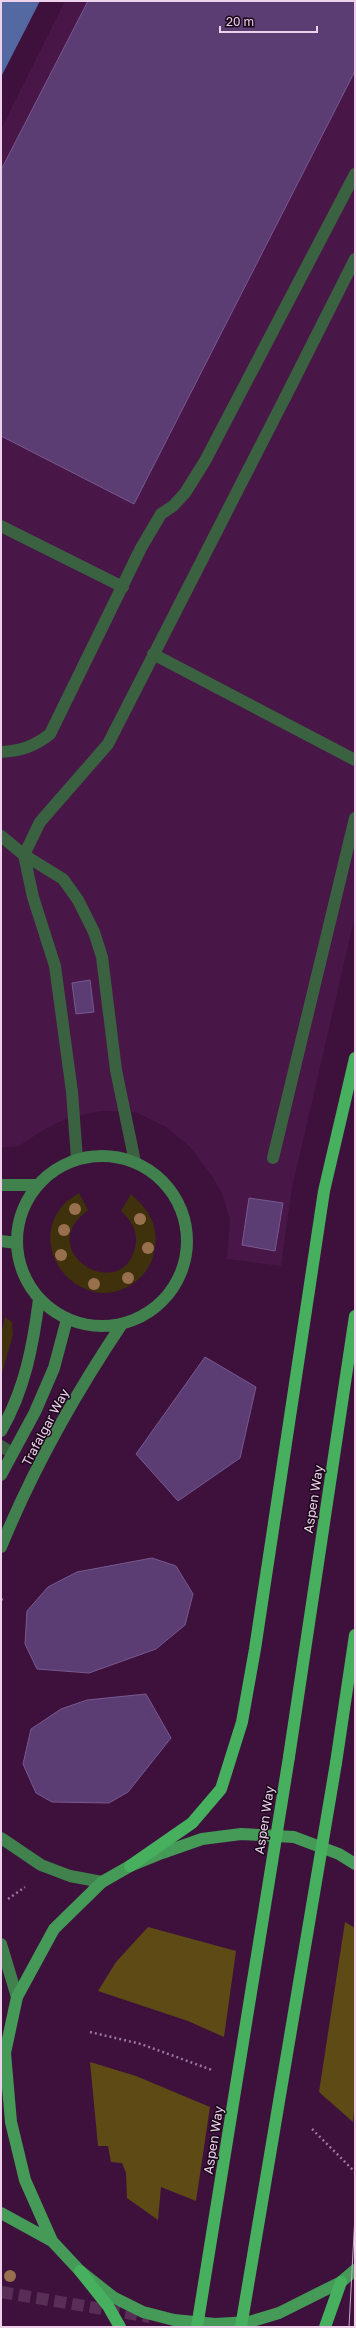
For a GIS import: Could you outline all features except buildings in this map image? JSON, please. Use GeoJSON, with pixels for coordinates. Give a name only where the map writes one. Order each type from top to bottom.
{"type":"FeatureCollection","features":[{"type":"Feature","properties":{"kind":"highway"},"geometry":{"type":"LineString","coordinates":[[130,1866],[192,1822],[221,1789],[242,1722],[255,1649],[324,1191],[355,1058]]}},
{"type":"Feature","properties":{"kind":"highway","name":"Aspen Way"},"geometry":{"type":"LineString","coordinates":[[197,2327],[289,1757],[355,1316]]}},
{"type":"Feature","properties":{"kind":"highway"},"geometry":{"type":"LineString","coordinates":[[241,2327],[336,1763],[355,1635]]}},
{"type":"Feature","properties":{"kind":"highway"},"geometry":{"type":"LineString","coordinates":[[80,2271],[108,2306],[120,2327]]}},
{"type":"Feature","properties":{"kind":"highway"},"geometry":{"type":"LineString","coordinates":[[325,2327],[341,2282]]}},
{"type":"Feature","properties":{"kind":"main road"},"geometry":{"type":"LineString","coordinates":[[52,2241],[25,2180],[11,2122],[3,2057],[17,1997],[54,1929],[102,1882],[130,1866],[162,1852],[202,1840],[241,1834],[294,1838],[339,1854],[355,1864]]}},
{"type":"Feature","properties":{"kind":"main road"},"geometry":{"type":"LineString","coordinates":[[1,2213],[52,2241],[80,2271],[113,2297],[142,2312],[174,2320],[215,2324],[249,2322],[279,2313],[341,2282],[355,2270]]}},
{"type":"Feature","properties":{"kind":"street"},"geometry":{"type":"LineString","coordinates":[[1,752],[30,746],[50,734],[161,514],[173,506],[185,492],[205,461],[355,174]]}},
{"type":"Feature","properties":{"kind":"street"},"geometry":{"type":"LineString","coordinates":[[77,1159],[72,1092],[55,966],[32,896],[24,855],[40,822],[108,744],[355,259]]}},
{"type":"Feature","properties":{"kind":"street"},"geometry":{"type":"LineString","coordinates":[[1,526],[123,587]]}},
{"type":"Feature","properties":{"kind":"street"},"geometry":{"type":"LineString","coordinates":[[153,654],[355,760]]}},
{"type":"Feature","properties":{"kind":"street"},"geometry":{"type":"LineString","coordinates":[[273,1158],[355,818]]}},
{"type":"Feature","properties":{"kind":"street"},"geometry":{"type":"LineString","coordinates":[[1,836],[24,855],[63,879],[78,900],[94,932],[102,957],[116,1070],[135,1162]]}},
{"type":"Feature","properties":{"kind":"street"},"geometry":{"type":"LineString","coordinates":[[106,1155],[135,1162],[153,1172],[180,1204],[186,1225],[187,1245],[183,1267],[174,1286],[160,1303],[142,1316],[122,1324],[103,1326],[84,1324],[67,1319],[52,1310],[39,1299],[23,1273],[18,1259],[16,1243],[21,1213],[37,1185],[55,1169],[77,1159],[106,1155]]}},
{"type":"Feature","properties":{"kind":"street"},"geometry":{"type":"LineString","coordinates":[[1,1185],[37,1185]]}},
{"type":"Feature","properties":{"kind":"street"},"geometry":{"type":"LineString","coordinates":[[1,1241],[16,1243]]}},
{"type":"Feature","properties":{"kind":"street"},"geometry":{"type":"LineString","coordinates":[[1,1431],[15,1406],[30,1354],[39,1299]]}},
{"type":"Feature","properties":{"kind":"street","name":"Trafalgar Way"},"geometry":{"type":"LineString","coordinates":[[1,1475],[35,1412],[54,1368],[67,1319]]}},
{"type":"Feature","properties":{"kind":"street","name":"Trafalgar Way"},"geometry":{"type":"LineString","coordinates":[[1,1547],[13,1518],[69,1410],[91,1370],[122,1324]]}},
{"type":"Feature","properties":{"kind":"street"},"geometry":{"type":"LineString","coordinates":[[1,1446],[12,1453]]}},
{"type":"Feature","properties":{"kind":"street"},"geometry":{"type":"LineString","coordinates":[[1,1838],[41,1865],[70,1876],[102,1882]]}},
{"type":"Feature","properties":{"kind":"street"},"geometry":{"type":"LineString","coordinates":[[1,1944],[17,1997]]}},
{"type":"Feature","properties":{"kind":"path"},"geometry":{"type":"LineString","coordinates":[[1,1599],[5,1601]]}},
{"type":"Feature","properties":{"kind":"path"},"geometry":{"type":"LineString","coordinates":[[8,1899],[24,1887]]}},
{"type":"Feature","properties":{"kind":"path"},"geometry":{"type":"LineString","coordinates":[[90,2032],[141,2044],[212,2070]]}},
{"type":"Feature","properties":{"kind":"path"},"geometry":{"type":"LineString","coordinates":[[312,2130],[355,2172]]}},
{"type":"Feature","properties":{"kind":"shaded area"},"geometry":{"type":"Polygon","coordinates":[[[65,1],[355,1],[355,916],[292,1188],[281,1266],[227,1259],[230,1220],[222,1193],[212,1176],[189,1146],[166,1127],[135,1112],[101,1111],[68,1118],[43,1130],[19,1146],[1,1148],[1,129],[65,1]]]}},
{"type":"Feature","properties":{"kind":"shaded area"},"geometry":{"type":"Polygon","coordinates":[[[79,1193],[88,1210],[73,1226],[70,1241],[75,1255],[85,1266],[99,1272],[114,1272],[127,1264],[135,1248],[136,1237],[134,1228],[121,1211],[131,1194],[148,1213],[154,1227],[154,1252],[148,1269],[135,1282],[116,1291],[97,1292],[79,1286],[65,1274],[55,1259],[50,1241],[53,1222],[64,1204],[79,1193]]]}},
{"type":"Feature","properties":{"kind":"shaded area"},"geometry":{"type":"Polygon","coordinates":[[[5,1317],[12,1322],[13,1335],[1,1376],[1,1334],[5,1317]]]}},
{"type":"Feature","properties":{"kind":"shaded area"},"geometry":{"type":"Polygon","coordinates":[[[345,1922],[355,1928],[355,2099],[353,2122],[319,2092],[345,1922]]]}},
{"type":"Feature","properties":{"kind":"shaded area"},"geometry":{"type":"Polygon","coordinates":[[[148,1927],[236,1951],[224,2037],[188,2021],[98,1991],[116,1962],[148,1927]]]}},
{"type":"Feature","properties":{"kind":"shaded area"},"geometry":{"type":"Polygon","coordinates":[[[90,2062],[136,2076],[210,2107],[196,2201],[161,2187],[158,2220],[127,2198],[126,2173],[122,2163],[111,2162],[108,2146],[98,2146],[90,2062]]]}},
{"type":"Feature","properties":{"kind":"water"},"geometry":{"type":"Polygon","coordinates":[[[1,1],[40,1],[1,77],[1,1]]]}},
{"type":"Feature","properties":{"kind":"tunnel"},"geometry":{"type":"LineString","coordinates":[[1,2292],[150,2317]]}},
{"type":"Feature","properties":{"kind":"tram line"},"geometry":{"type":"LineString","coordinates":[[349,2327],[355,2215]]}}]}
